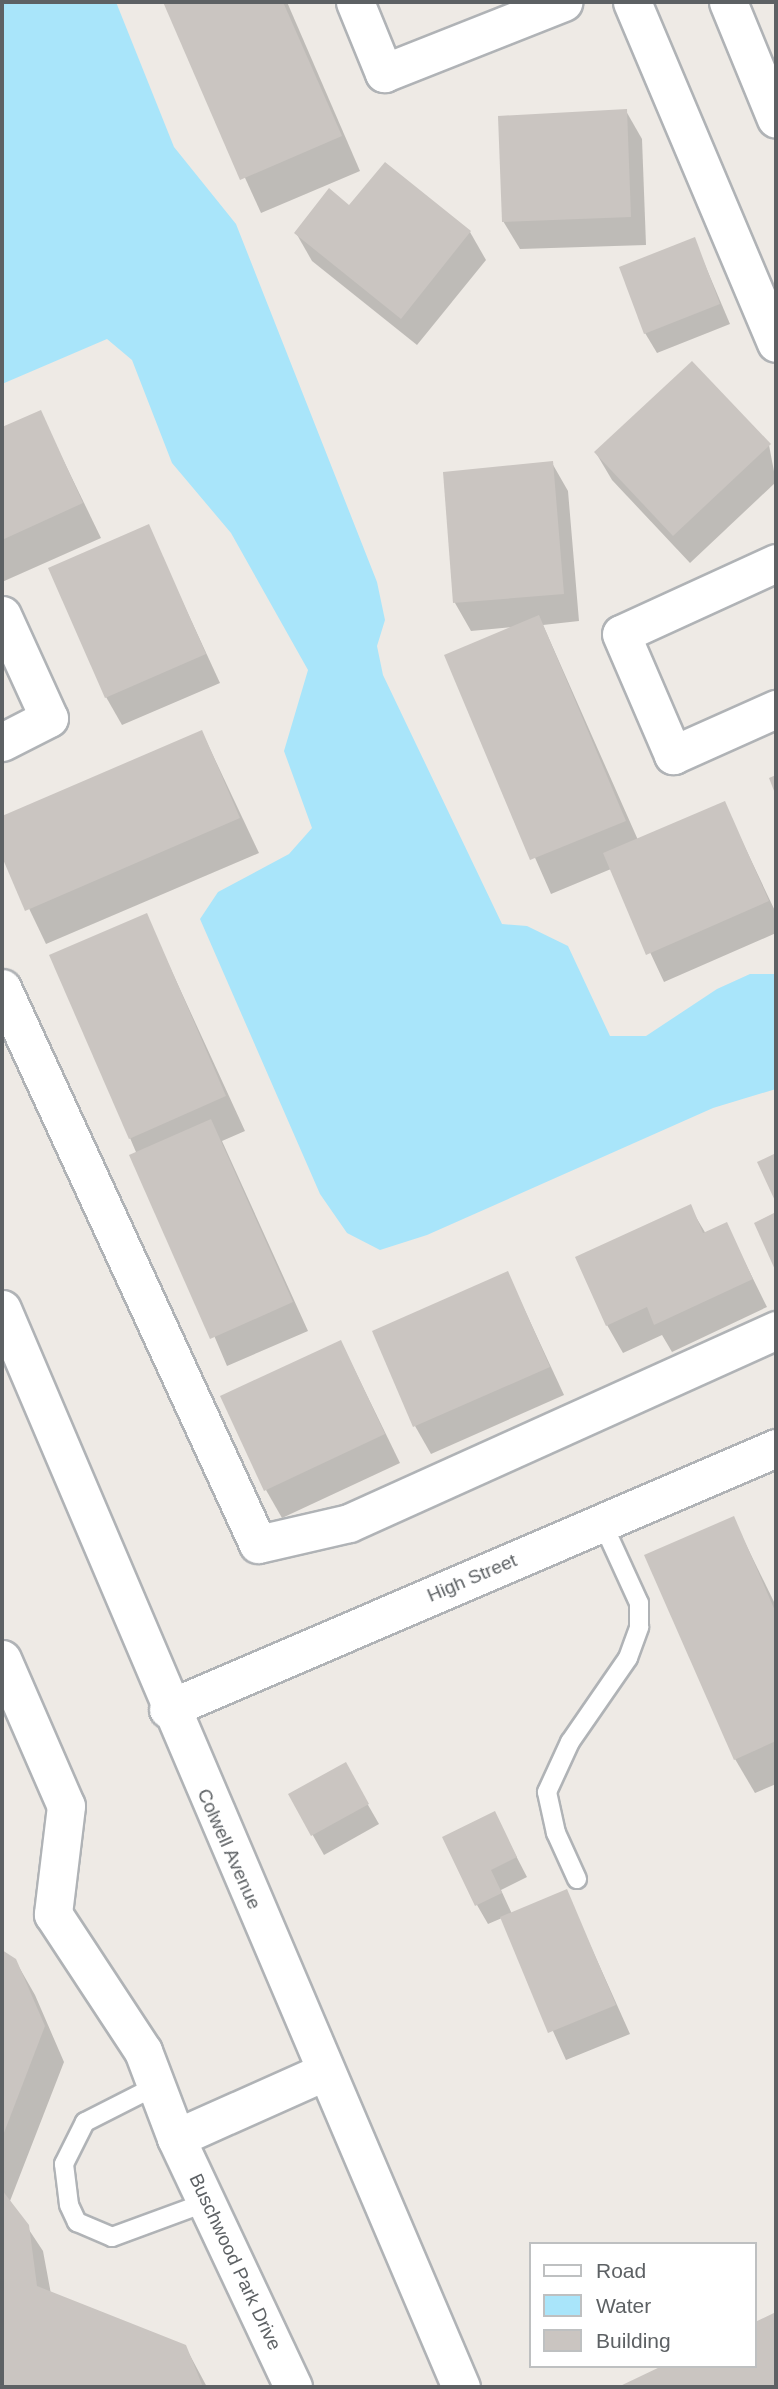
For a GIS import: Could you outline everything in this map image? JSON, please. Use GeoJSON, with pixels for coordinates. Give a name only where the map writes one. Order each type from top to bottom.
{"type":"FeatureCollection","features":[{"type":"Feature","properties":{"kind":"street"},"geometry":{"type":"LineString","coordinates":[[355,2],[384,73],[563,2]]}},
{"type":"Feature","properties":{"kind":"street"},"geometry":{"type":"LineString","coordinates":[[632,2],[776,344]]}},
{"type":"Feature","properties":{"kind":"street"},"geometry":{"type":"LineString","coordinates":[[728,2],[776,119]]}},
{"type":"Feature","properties":{"kind":"street"},"geometry":{"type":"LineString","coordinates":[[776,563],[621,634],[673,755],[776,709]]}},
{"type":"Feature","properties":{"kind":"street"},"geometry":{"type":"LineString","coordinates":[[2,615],[49,718],[2,742]]}},
{"type":"Feature","properties":{"kind":"street"},"geometry":{"type":"LineString","coordinates":[[2,988],[258,1545],[349,1523],[776,1330]]}},
{"type":"Feature","properties":{"kind":"street","name":"Colwell Avenue"},"geometry":{"type":"LineString","coordinates":[[2,1310],[168,1709],[461,2387]]}},
{"type":"Feature","properties":{"kind":"street","name":"High Street"},"geometry":{"type":"LineString","coordinates":[[168,1709],[776,1448]]}},
{"type":"Feature","properties":{"kind":"street","name":"Buschwood Park Drive"},"geometry":{"type":"LineString","coordinates":[[2,1659],[66,1806],[53,1913],[143,2051],[176,2137],[293,2387]]}},
{"type":"Feature","properties":{"kind":"street"},"geometry":{"type":"LineString","coordinates":[[176,2137],[326,2071]]}},
{"type":"Feature","properties":{"kind":"lane"},"geometry":{"type":"LineString","coordinates":[[577,1879],[556,1833],[547,1792],[570,1742],[628,1658],[639,1627],[639,1603],[602,1522]]}},
{"type":"Feature","properties":{"kind":"lane"},"geometry":{"type":"LineString","coordinates":[[156,2086],[85,2122],[64,2164],[69,2205],[78,2222],[112,2237],[207,2202]]}},
{"type":"Feature","properties":{"kind":"water"},"geometry":{"type":"Polygon","coordinates":[[[2,2],[116,2],[174,147],[236,224],[377,582],[385,620],[377,646],[383,675],[502,924],[527,926],[568,946],[610,1036],[646,1036],[717,989],[750,974],[776,974],[776,1089],[713,1108],[427,1235],[380,1250],[347,1233],[320,1194],[200,919],[218,892],[289,854],[312,828],[284,751],[308,670],[231,533],[172,463],[132,360],[107,339],[2,384],[2,2]]]}},
{"type":"Feature","properties":{"kind":"building"},"geometry":{"type":"Polygon","coordinates":[[[163,2],[283,2],[342,136],[240,180],[163,2]]]}},
{"type":"Feature","properties":{"kind":"building"},"geometry":{"type":"Polygon","coordinates":[[[627,109],[631,217],[502,222],[498,116],[627,109]]]}},
{"type":"Feature","properties":{"kind":"building"},"geometry":{"type":"Polygon","coordinates":[[[385,162],[471,231],[401,319],[294,233],[329,188],[349,205],[385,162]]]}},
{"type":"Feature","properties":{"kind":"building"},"geometry":{"type":"Polygon","coordinates":[[[695,237],[720,304],[644,334],[619,267],[695,237]]]}},
{"type":"Feature","properties":{"kind":"building"},"geometry":{"type":"Polygon","coordinates":[[[692,361],[771,444],[673,536],[594,452],[692,361]]]}},
{"type":"Feature","properties":{"kind":"building"},"geometry":{"type":"Polygon","coordinates":[[[41,410],[83,503],[2,540],[2,427],[41,410]]]}},
{"type":"Feature","properties":{"kind":"building"},"geometry":{"type":"Polygon","coordinates":[[[553,461],[564,594],[453,603],[443,472],[553,461]]]}},
{"type":"Feature","properties":{"kind":"building"},"geometry":{"type":"Polygon","coordinates":[[[149,524],[206,654],[105,698],[48,568],[149,524]]]}},
{"type":"Feature","properties":{"kind":"building"},"geometry":{"type":"Polygon","coordinates":[[[539,615],[626,821],[530,860],[444,655],[539,615]]]}},
{"type":"Feature","properties":{"kind":"building"},"geometry":{"type":"Polygon","coordinates":[[[202,730],[240,818],[25,911],[2,857],[2,816],[202,730]]]}},
{"type":"Feature","properties":{"kind":"building"},"geometry":{"type":"Polygon","coordinates":[[[776,775],[776,796],[769,778],[776,775]]]}},
{"type":"Feature","properties":{"kind":"building"},"geometry":{"type":"Polygon","coordinates":[[[725,801],[769,901],[646,955],[603,853],[725,801]]]}},
{"type":"Feature","properties":{"kind":"building"},"geometry":{"type":"Polygon","coordinates":[[[147,913],[226,1096],[129,1139],[49,955],[147,913]]]}},
{"type":"Feature","properties":{"kind":"building"},"geometry":{"type":"Polygon","coordinates":[[[211,1119],[293,1302],[210,1339],[129,1155],[211,1119]]]}},
{"type":"Feature","properties":{"kind":"building"},"geometry":{"type":"Polygon","coordinates":[[[776,1153],[776,1203],[757,1162],[776,1153]]]}},
{"type":"Feature","properties":{"kind":"building"},"geometry":{"type":"Polygon","coordinates":[[[691,1204],[703,1233],[727,1222],[753,1279],[654,1325],[647,1307],[606,1326],[575,1257],[691,1204]]]}},
{"type":"Feature","properties":{"kind":"building"},"geometry":{"type":"Polygon","coordinates":[[[776,1212],[776,1272],[754,1223],[776,1212]]]}},
{"type":"Feature","properties":{"kind":"building"},"geometry":{"type":"Polygon","coordinates":[[[508,1271],[550,1367],[413,1427],[372,1331],[508,1271]]]}},
{"type":"Feature","properties":{"kind":"building"},"geometry":{"type":"Polygon","coordinates":[[[341,1340],[385,1434],[264,1491],[220,1396],[341,1340]]]}},
{"type":"Feature","properties":{"kind":"building"},"geometry":{"type":"Polygon","coordinates":[[[734,1516],[776,1613],[776,1741],[734,1760],[644,1555],[734,1516]]]}},
{"type":"Feature","properties":{"kind":"building"},"geometry":{"type":"Polygon","coordinates":[[[346,1762],[369,1804],[311,1836],[288,1794],[346,1762]]]}},
{"type":"Feature","properties":{"kind":"building"},"geometry":{"type":"Polygon","coordinates":[[[495,1811],[517,1857],[491,1870],[502,1893],[475,1906],[442,1837],[495,1811]]]}},
{"type":"Feature","properties":{"kind":"building"},"geometry":{"type":"Polygon","coordinates":[[[567,1889],[616,2005],[548,2033],[500,1917],[567,1889]]]}},
{"type":"Feature","properties":{"kind":"building"},"geometry":{"type":"Polygon","coordinates":[[[2,1950],[16,1959],[45,2026],[2,2138],[2,1950]]]}},
{"type":"Feature","properties":{"kind":"building"},"geometry":{"type":"Polygon","coordinates":[[[2,2190],[29,2225],[37,2286],[186,2345],[203,2387],[2,2387],[2,2190]]]}},
{"type":"Feature","properties":{"kind":"building"},"geometry":{"type":"Polygon","coordinates":[[[776,2312],[776,2387],[618,2387],[658,2368],[757,2368],[757,2321],[776,2312]]]}}]}
